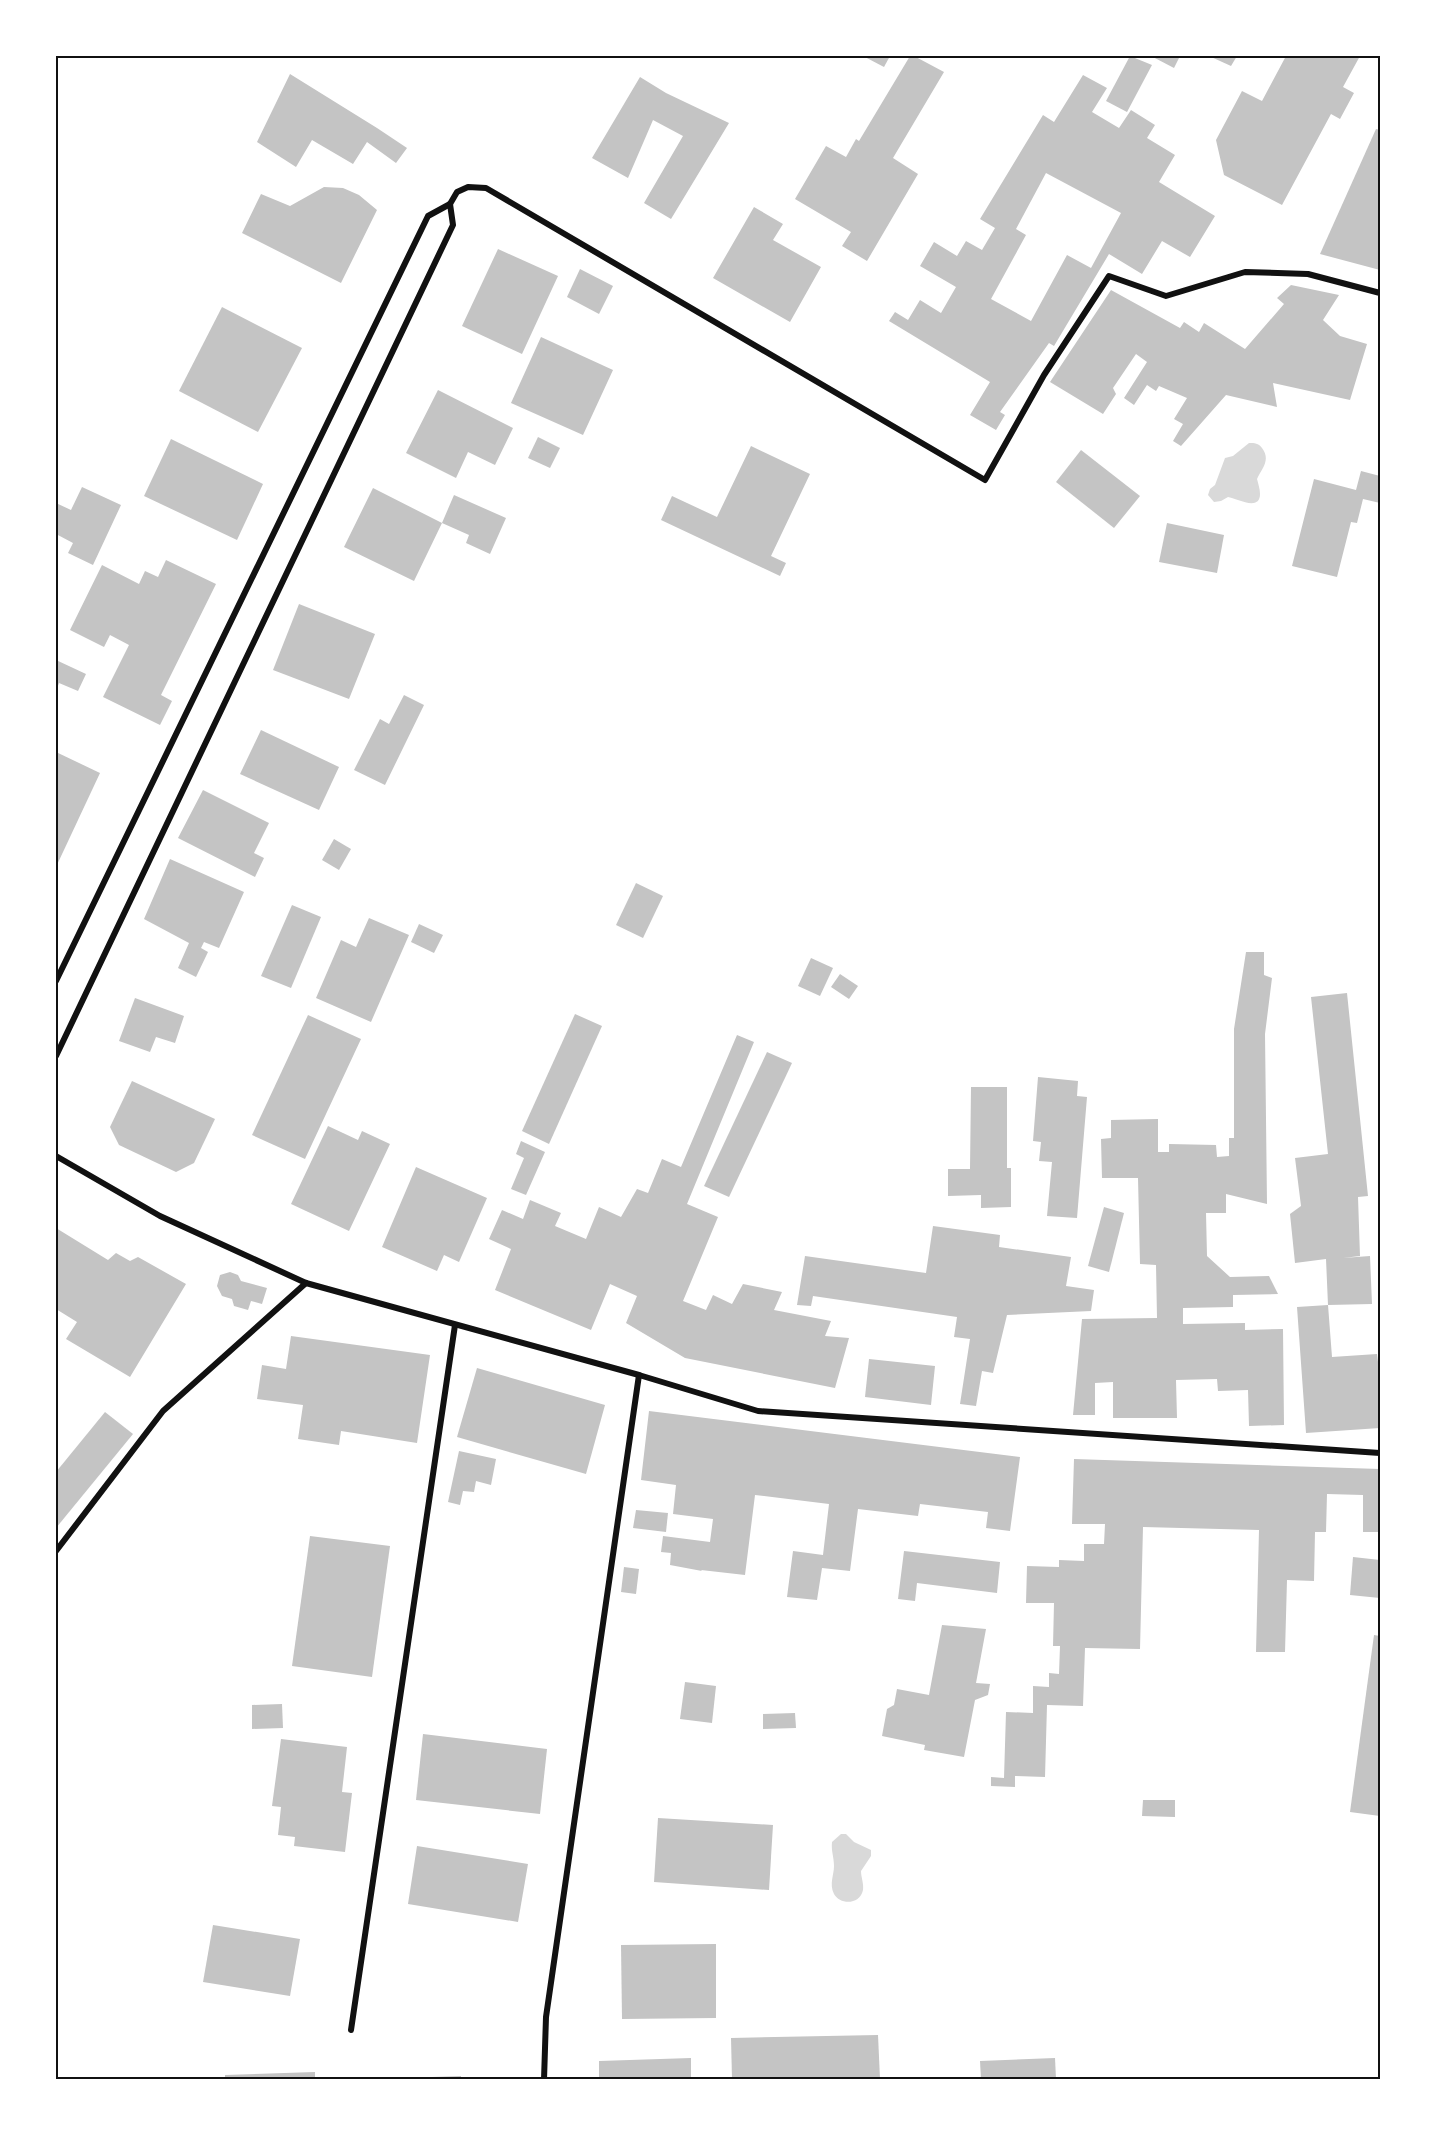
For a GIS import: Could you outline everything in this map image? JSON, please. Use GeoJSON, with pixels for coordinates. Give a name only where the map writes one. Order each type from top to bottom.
{"type":"FeatureCollection","features":[{"type":"Feature","properties":{"kind":"street"},"geometry":{"type":"LineString","coordinates":[[56,981],[428,216],[450,204],[457,192],[468,187],[486,188],[985,480],[1044,375],[1109,276],[1166,296],[1245,272],[1308,274],[1380,293]]}},
{"type":"Feature","properties":{"kind":"street"},"geometry":{"type":"LineString","coordinates":[[56,1056],[453,225],[450,204]]}},
{"type":"Feature","properties":{"kind":"street"},"geometry":{"type":"LineString","coordinates":[[56,1156],[160,1215],[306,1283],[639,1375],[758,1411],[1380,1453]]}},
{"type":"Feature","properties":{"kind":"street"},"geometry":{"type":"LineString","coordinates":[[56,1551],[164,1411],[306,1283]]}},
{"type":"Feature","properties":{"kind":"street"},"geometry":{"type":"LineString","coordinates":[[351,2030],[455,1325]]}},
{"type":"Feature","properties":{"kind":"street"},"geometry":{"type":"LineString","coordinates":[[544,2079],[549,1994],[639,1375]]}},
{"type":"Feature","properties":{"kind":"shaded area"},"geometry":{"type":"Polygon","coordinates":[[[1249,443],[1259,445],[1266,456],[1265,464],[1257,479],[1259,499],[1256,502],[1247,503],[1228,497],[1214,502],[1208,495],[1210,489],[1215,485],[1225,458],[1233,456],[1249,443]]]}},
{"type":"Feature","properties":{"kind":"shaded area"},"geometry":{"type":"Polygon","coordinates":[[[841,1834],[846,1834],[854,1842],[871,1850],[871,1856],[861,1871],[863,1888],[861,1895],[850,1902],[837,1898],[832,1887],[834,1866],[832,1842],[841,1834]]]}},
{"type":"Feature","properties":{"kind":"building"},"geometry":{"type":"Polygon","coordinates":[[[863,56],[890,56],[884,67],[863,56]]]}},
{"type":"Feature","properties":{"kind":"building"},"geometry":{"type":"Polygon","coordinates":[[[910,56],[944,72],[893,158],[918,174],[867,261],[842,246],[851,232],[795,199],[826,146],[846,157],[856,139],[859,141],[910,56]]]}},
{"type":"Feature","properties":{"kind":"building"},"geometry":{"type":"Polygon","coordinates":[[[1130,56],[1152,65],[1127,112],[1106,101],[1130,56]]]}},
{"type":"Feature","properties":{"kind":"building"},"geometry":{"type":"Polygon","coordinates":[[[1151,56],[1180,56],[1174,68],[1151,56]]]}},
{"type":"Feature","properties":{"kind":"building"},"geometry":{"type":"Polygon","coordinates":[[[1209,56],[1237,56],[1231,66],[1209,56]]]}},
{"type":"Feature","properties":{"kind":"building"},"geometry":{"type":"Polygon","coordinates":[[[1286,56],[1360,56],[1343,87],[1354,93],[1340,119],[1331,114],[1282,205],[1224,175],[1216,140],[1242,91],[1262,101],[1286,56]]]}},
{"type":"Feature","properties":{"kind":"building"},"geometry":{"type":"Polygon","coordinates":[[[290,74],[407,148],[396,163],[367,142],[353,164],[312,140],[296,167],[257,142],[290,74]]]}},
{"type":"Feature","properties":{"kind":"building"},"geometry":{"type":"Polygon","coordinates":[[[1083,75],[1107,88],[1092,112],[1119,128],[1131,110],[1155,125],[1147,138],[1175,155],[1159,182],[1215,216],[1190,257],[1162,241],[1142,274],[1109,254],[1054,346],[1049,343],[1000,412],[1005,415],[996,430],[970,415],[990,382],[889,321],[895,312],[908,320],[920,300],[941,313],[956,287],[920,266],[934,242],[957,256],[966,241],[982,250],[995,228],[980,219],[1043,115],[1054,122],[1083,75]],[[1046,173],[1016,229],[1026,235],[991,299],[1031,321],[1067,255],[1091,268],[1121,213],[1046,173]]]}},
{"type":"Feature","properties":{"kind":"building"},"geometry":{"type":"Polygon","coordinates":[[[640,77],[666,93],[729,123],[671,219],[644,203],[683,136],[653,120],[628,178],[592,158],[640,77]]]}},
{"type":"Feature","properties":{"kind":"building"},"geometry":{"type":"Polygon","coordinates":[[[1376,129],[1380,130],[1380,270],[1320,254],[1376,129]]]}},
{"type":"Feature","properties":{"kind":"building"},"geometry":{"type":"Polygon","coordinates":[[[324,187],[343,188],[359,195],[377,210],[341,283],[242,233],[261,194],[290,206],[324,187]]]}},
{"type":"Feature","properties":{"kind":"building"},"geometry":{"type":"Polygon","coordinates":[[[754,207],[783,224],[773,240],[821,267],[790,322],[713,278],[754,207]]]}},
{"type":"Feature","properties":{"kind":"building"},"geometry":{"type":"Polygon","coordinates":[[[498,249],[558,276],[522,354],[462,326],[498,249]]]}},
{"type":"Feature","properties":{"kind":"building"},"geometry":{"type":"Polygon","coordinates":[[[580,269],[613,286],[599,314],[567,297],[580,269]]]}},
{"type":"Feature","properties":{"kind":"building"},"geometry":{"type":"Polygon","coordinates":[[[1291,285],[1339,295],[1323,320],[1340,336],[1367,344],[1350,400],[1273,383],[1277,407],[1226,395],[1181,446],[1173,441],[1183,424],[1174,419],[1187,398],[1159,386],[1156,391],[1147,385],[1134,405],[1124,398],[1147,362],[1136,354],[1113,388],[1116,394],[1103,414],[1050,382],[1111,290],[1180,328],[1184,322],[1199,332],[1204,323],[1245,349],[1284,304],[1277,298],[1291,285]]]}},
{"type":"Feature","properties":{"kind":"building"},"geometry":{"type":"Polygon","coordinates":[[[222,307],[302,348],[258,432],[179,391],[222,307]]]}},
{"type":"Feature","properties":{"kind":"building"},"geometry":{"type":"Polygon","coordinates":[[[541,337],[613,370],[583,435],[511,403],[541,337]]]}},
{"type":"Feature","properties":{"kind":"building"},"geometry":{"type":"Polygon","coordinates":[[[438,390],[513,428],[495,465],[468,452],[456,478],[406,453],[438,390]]]}},
{"type":"Feature","properties":{"kind":"building"},"geometry":{"type":"Polygon","coordinates":[[[538,437],[560,448],[550,468],[528,458],[538,437]]]}},
{"type":"Feature","properties":{"kind":"building"},"geometry":{"type":"Polygon","coordinates":[[[171,439],[263,484],[237,540],[144,496],[171,439]]]}},
{"type":"Feature","properties":{"kind":"building"},"geometry":{"type":"Polygon","coordinates":[[[751,446],[810,474],[771,556],[786,563],[780,576],[661,520],[672,496],[717,517],[751,446]]]}},
{"type":"Feature","properties":{"kind":"building"},"geometry":{"type":"Polygon","coordinates":[[[1081,450],[1140,496],[1114,528],[1056,482],[1081,450]]]}},
{"type":"Feature","properties":{"kind":"building"},"geometry":{"type":"Polygon","coordinates":[[[1361,471],[1380,476],[1380,503],[1363,499],[1357,523],[1351,522],[1337,577],[1292,566],[1314,479],[1356,490],[1361,471]]]}},
{"type":"Feature","properties":{"kind":"building"},"geometry":{"type":"Polygon","coordinates":[[[82,487],[121,505],[93,565],[68,553],[73,543],[56,534],[56,503],[71,510],[82,487]]]}},
{"type":"Feature","properties":{"kind":"building"},"geometry":{"type":"Polygon","coordinates":[[[373,488],[442,523],[414,581],[344,547],[373,488]]]}},
{"type":"Feature","properties":{"kind":"building"},"geometry":{"type":"Polygon","coordinates":[[[454,495],[506,518],[490,554],[466,543],[469,535],[442,523],[454,495]]]}},
{"type":"Feature","properties":{"kind":"building"},"geometry":{"type":"Polygon","coordinates":[[[1167,523],[1224,535],[1217,573],[1159,562],[1167,523]]]}},
{"type":"Feature","properties":{"kind":"building"},"geometry":{"type":"Polygon","coordinates":[[[166,560],[216,584],[161,695],[172,701],[160,725],[103,697],[129,645],[110,635],[104,647],[70,630],[102,565],[139,584],[145,571],[158,577],[166,560]]]}},
{"type":"Feature","properties":{"kind":"building"},"geometry":{"type":"Polygon","coordinates":[[[299,604],[375,634],[349,699],[273,670],[299,604]]]}},
{"type":"Feature","properties":{"kind":"building"},"geometry":{"type":"Polygon","coordinates":[[[56,660],[86,674],[78,691],[59,683],[56,691],[56,660]]]}},
{"type":"Feature","properties":{"kind":"building"},"geometry":{"type":"Polygon","coordinates":[[[404,695],[424,705],[385,785],[354,770],[380,719],[389,724],[404,695]]]}},
{"type":"Feature","properties":{"kind":"building"},"geometry":{"type":"Polygon","coordinates":[[[261,730],[339,767],[319,810],[240,774],[261,730]]]}},
{"type":"Feature","properties":{"kind":"building"},"geometry":{"type":"Polygon","coordinates":[[[56,752],[100,773],[56,867],[56,752]]]}},
{"type":"Feature","properties":{"kind":"building"},"geometry":{"type":"Polygon","coordinates":[[[203,790],[269,823],[254,853],[264,858],[255,877],[178,838],[203,790]]]}},
{"type":"Feature","properties":{"kind":"building"},"geometry":{"type":"Polygon","coordinates":[[[334,839],[351,849],[339,870],[322,860],[334,839]]]}},
{"type":"Feature","properties":{"kind":"building"},"geometry":{"type":"Polygon","coordinates":[[[170,859],[244,892],[219,948],[204,942],[201,948],[208,952],[196,977],[178,968],[189,943],[144,919],[170,859]]]}},
{"type":"Feature","properties":{"kind":"building"},"geometry":{"type":"Polygon","coordinates":[[[636,883],[663,896],[643,938],[616,925],[636,883]]]}},
{"type":"Feature","properties":{"kind":"building"},"geometry":{"type":"Polygon","coordinates":[[[292,905],[321,917],[291,988],[261,976],[292,905]]]}},
{"type":"Feature","properties":{"kind":"building"},"geometry":{"type":"Polygon","coordinates":[[[369,918],[409,935],[371,1022],[316,998],[341,940],[356,947],[369,918]]]}},
{"type":"Feature","properties":{"kind":"building"},"geometry":{"type":"Polygon","coordinates":[[[419,924],[443,935],[434,953],[411,942],[419,924]]]}},
{"type":"Feature","properties":{"kind":"building"},"geometry":{"type":"Polygon","coordinates":[[[1246,952],[1264,952],[1264,975],[1272,978],[1265,1034],[1267,1204],[1226,1194],[1226,1213],[1206,1213],[1207,1256],[1230,1277],[1269,1276],[1278,1294],[1233,1295],[1233,1307],[1183,1308],[1183,1324],[1245,1323],[1245,1330],[1283,1329],[1284,1425],[1249,1426],[1248,1390],[1218,1391],[1217,1379],[1176,1380],[1177,1418],[1113,1418],[1113,1382],[1095,1383],[1095,1415],[1073,1415],[1082,1319],[1157,1318],[1156,1265],[1140,1264],[1138,1178],[1102,1178],[1101,1139],[1111,1138],[1111,1120],[1158,1119],[1158,1152],[1169,1152],[1169,1144],[1216,1145],[1217,1157],[1229,1156],[1229,1138],[1234,1138],[1234,1029],[1246,952]]]}},
{"type":"Feature","properties":{"kind":"building"},"geometry":{"type":"Polygon","coordinates":[[[811,958],[833,968],[820,996],[798,986],[811,958]]]}},
{"type":"Feature","properties":{"kind":"building"},"geometry":{"type":"Polygon","coordinates":[[[840,974],[858,986],[849,999],[831,987],[840,974]]]}},
{"type":"Feature","properties":{"kind":"building"},"geometry":{"type":"Polygon","coordinates":[[[1347,993],[1368,1196],[1358,1197],[1360,1256],[1343,1258],[1370,1256],[1372,1304],[1328,1305],[1326,1259],[1295,1263],[1290,1214],[1301,1206],[1295,1158],[1328,1154],[1311,997],[1347,993]]]}},
{"type":"Feature","properties":{"kind":"building"},"geometry":{"type":"Polygon","coordinates":[[[135,998],[184,1016],[175,1043],[156,1037],[150,1052],[119,1041],[135,998]]]}},
{"type":"Feature","properties":{"kind":"building"},"geometry":{"type":"Polygon","coordinates":[[[575,1014],[602,1026],[549,1144],[522,1131],[575,1014]]]}},
{"type":"Feature","properties":{"kind":"building"},"geometry":{"type":"Polygon","coordinates":[[[308,1015],[361,1039],[305,1159],[252,1135],[308,1015]]]}},
{"type":"Feature","properties":{"kind":"building"},"geometry":{"type":"Polygon","coordinates":[[[737,1035],[754,1042],[687,1204],[718,1217],[683,1301],[706,1310],[713,1295],[732,1304],[743,1284],[782,1292],[774,1310],[831,1321],[825,1336],[849,1338],[835,1388],[685,1358],[626,1323],[637,1296],[610,1284],[591,1330],[495,1290],[511,1249],[489,1239],[502,1210],[523,1219],[530,1200],[561,1213],[555,1226],[586,1239],[599,1207],[621,1217],[637,1189],[648,1193],[662,1159],[681,1167],[737,1035]]]}},
{"type":"Feature","properties":{"kind":"building"},"geometry":{"type":"Polygon","coordinates":[[[767,1052],[792,1063],[729,1197],[704,1186],[767,1052]]]}},
{"type":"Feature","properties":{"kind":"building"},"geometry":{"type":"Polygon","coordinates":[[[1038,1077],[1078,1081],[1077,1096],[1087,1097],[1077,1218],[1047,1216],[1052,1162],[1039,1161],[1041,1142],[1033,1141],[1038,1077]]]}},
{"type":"Feature","properties":{"kind":"building"},"geometry":{"type":"Polygon","coordinates":[[[132,1081],[215,1119],[194,1163],[176,1172],[119,1145],[110,1127],[132,1081]]]}},
{"type":"Feature","properties":{"kind":"building"},"geometry":{"type":"Polygon","coordinates":[[[971,1087],[1007,1087],[1007,1168],[1011,1168],[1011,1207],[981,1208],[981,1195],[948,1196],[948,1169],[970,1169],[971,1087]]]}},
{"type":"Feature","properties":{"kind":"building"},"geometry":{"type":"Polygon","coordinates":[[[328,1126],[358,1140],[362,1131],[390,1144],[349,1231],[291,1204],[328,1126]]]}},
{"type":"Feature","properties":{"kind":"building"},"geometry":{"type":"Polygon","coordinates":[[[521,1141],[545,1152],[526,1195],[511,1189],[524,1158],[516,1154],[521,1141]]]}},
{"type":"Feature","properties":{"kind":"building"},"geometry":{"type":"Polygon","coordinates":[[[416,1167],[487,1198],[459,1262],[444,1255],[437,1271],[382,1247],[416,1167]]]}},
{"type":"Feature","properties":{"kind":"building"},"geometry":{"type":"Polygon","coordinates":[[[1104,1207],[1124,1213],[1109,1272],[1088,1266],[1104,1207]]]}},
{"type":"Feature","properties":{"kind":"building"},"geometry":{"type":"Polygon","coordinates":[[[933,1226],[1000,1235],[999,1247],[1071,1257],[1066,1286],[1094,1290],[1091,1311],[1007,1315],[993,1373],[982,1371],[976,1406],[960,1404],[970,1339],[954,1337],[957,1317],[813,1296],[811,1306],[797,1305],[805,1256],[926,1273],[933,1226]]]}},
{"type":"Feature","properties":{"kind":"building"},"geometry":{"type":"Polygon","coordinates":[[[56,1228],[108,1260],[116,1253],[130,1261],[138,1257],[186,1284],[130,1377],[66,1339],[77,1322],[56,1309],[56,1228]]]}},
{"type":"Feature","properties":{"kind":"building"},"geometry":{"type":"Polygon","coordinates":[[[230,1272],[238,1275],[241,1281],[267,1288],[262,1304],[251,1301],[248,1310],[234,1306],[232,1299],[222,1296],[217,1286],[220,1275],[230,1272]]]}},
{"type":"Feature","properties":{"kind":"building"},"geometry":{"type":"Polygon","coordinates":[[[1328,1305],[1332,1357],[1377,1354],[1378,1362],[1380,1362],[1380,1428],[1306,1433],[1297,1307],[1328,1305]]]}},
{"type":"Feature","properties":{"kind":"building"},"geometry":{"type":"Polygon","coordinates":[[[291,1336],[430,1355],[417,1443],[341,1431],[339,1445],[298,1439],[303,1405],[257,1399],[262,1365],[286,1369],[291,1336]]]}},
{"type":"Feature","properties":{"kind":"building"},"geometry":{"type":"Polygon","coordinates":[[[869,1359],[935,1366],[931,1405],[865,1397],[869,1359]]]}},
{"type":"Feature","properties":{"kind":"building"},"geometry":{"type":"Polygon","coordinates":[[[477,1368],[605,1405],[586,1474],[457,1437],[477,1368]]]}},
{"type":"Feature","properties":{"kind":"building"},"geometry":{"type":"Polygon","coordinates":[[[649,1411],[1020,1457],[1010,1531],[986,1528],[988,1512],[920,1504],[918,1516],[858,1509],[850,1571],[822,1568],[817,1600],[787,1597],[793,1551],[823,1555],[829,1504],[755,1495],[745,1575],[670,1565],[671,1553],[661,1552],[663,1536],[710,1542],[713,1519],[673,1514],[676,1485],[641,1480],[649,1411]]]}},
{"type":"Feature","properties":{"kind":"building"},"geometry":{"type":"Polygon","coordinates":[[[105,1412],[133,1434],[56,1528],[56,1472],[105,1412]]]}},
{"type":"Feature","properties":{"kind":"building"},"geometry":{"type":"Polygon","coordinates":[[[459,1451],[496,1459],[491,1485],[476,1481],[474,1492],[463,1491],[460,1505],[448,1502],[459,1451]]]}},
{"type":"Feature","properties":{"kind":"building"},"geometry":{"type":"Polygon","coordinates":[[[1074,1459],[1380,1469],[1380,1532],[1363,1532],[1363,1495],[1327,1494],[1326,1532],[1315,1532],[1314,1581],[1287,1580],[1285,1652],[1256,1652],[1259,1530],[1143,1527],[1140,1649],[1085,1648],[1083,1706],[1047,1705],[1045,1777],[1015,1776],[1015,1787],[991,1786],[991,1777],[1004,1778],[1006,1712],[1033,1713],[1033,1686],[1049,1687],[1049,1673],[1059,1674],[1060,1646],[1053,1646],[1054,1603],[1026,1603],[1027,1566],[1059,1567],[1059,1560],[1084,1561],[1084,1544],[1104,1544],[1105,1524],[1072,1524],[1074,1459]]]}},
{"type":"Feature","properties":{"kind":"building"},"geometry":{"type":"Polygon","coordinates":[[[636,1510],[668,1513],[666,1532],[633,1528],[636,1510]]]}},
{"type":"Feature","properties":{"kind":"building"},"geometry":{"type":"Polygon","coordinates":[[[310,1536],[390,1546],[372,1677],[292,1666],[310,1536]]]}},
{"type":"Feature","properties":{"kind":"building"},"geometry":{"type":"Polygon","coordinates":[[[904,1551],[1000,1562],[997,1593],[917,1583],[915,1601],[898,1599],[904,1551]]]}},
{"type":"Feature","properties":{"kind":"building"},"geometry":{"type":"Polygon","coordinates":[[[1353,1557],[1380,1560],[1380,1598],[1350,1595],[1353,1557]]]}},
{"type":"Feature","properties":{"kind":"building"},"geometry":{"type":"Polygon","coordinates":[[[624,1567],[639,1569],[636,1594],[621,1592],[624,1567]]]}},
{"type":"Feature","properties":{"kind":"building"},"geometry":{"type":"Polygon","coordinates":[[[942,1625],[986,1629],[976,1683],[990,1684],[988,1695],[975,1700],[964,1757],[924,1750],[925,1745],[882,1736],[887,1709],[894,1705],[897,1689],[929,1695],[942,1625]]]}},
{"type":"Feature","properties":{"kind":"building"},"geometry":{"type":"Polygon","coordinates":[[[1374,1635],[1380,1636],[1380,1816],[1350,1812],[1374,1635]]]}},
{"type":"Feature","properties":{"kind":"building"},"geometry":{"type":"Polygon","coordinates":[[[685,1682],[716,1686],[712,1723],[680,1719],[685,1682]]]}},
{"type":"Feature","properties":{"kind":"building"},"geometry":{"type":"Polygon","coordinates":[[[282,1704],[283,1728],[252,1729],[252,1705],[282,1704]]]}},
{"type":"Feature","properties":{"kind":"building"},"geometry":{"type":"Polygon","coordinates":[[[795,1713],[796,1728],[763,1729],[763,1714],[795,1713]]]}},
{"type":"Feature","properties":{"kind":"building"},"geometry":{"type":"Polygon","coordinates":[[[423,1734],[547,1749],[540,1814],[416,1800],[423,1734]]]}},
{"type":"Feature","properties":{"kind":"building"},"geometry":{"type":"Polygon","coordinates":[[[281,1739],[347,1747],[342,1792],[352,1793],[345,1852],[294,1846],[295,1837],[278,1835],[281,1807],[272,1806],[281,1739]]]}},
{"type":"Feature","properties":{"kind":"building"},"geometry":{"type":"Polygon","coordinates":[[[1143,1800],[1175,1800],[1175,1817],[1142,1816],[1143,1800]]]}},
{"type":"Feature","properties":{"kind":"building"},"geometry":{"type":"Polygon","coordinates":[[[658,1818],[773,1825],[769,1890],[654,1882],[658,1818]]]}},
{"type":"Feature","properties":{"kind":"building"},"geometry":{"type":"Polygon","coordinates":[[[417,1846],[528,1864],[518,1922],[408,1904],[417,1846]]]}},
{"type":"Feature","properties":{"kind":"building"},"geometry":{"type":"Polygon","coordinates":[[[213,1925],[300,1939],[290,1996],[203,1982],[213,1925]]]}},
{"type":"Feature","properties":{"kind":"building"},"geometry":{"type":"Polygon","coordinates":[[[716,1944],[716,2018],[622,2019],[621,1945],[716,1944]]]}},
{"type":"Feature","properties":{"kind":"building"},"geometry":{"type":"Polygon","coordinates":[[[878,2035],[880,2079],[732,2079],[731,2038],[878,2035]]]}},
{"type":"Feature","properties":{"kind":"building"},"geometry":{"type":"Polygon","coordinates":[[[691,2058],[691,2079],[599,2079],[599,2061],[691,2058]]]}},
{"type":"Feature","properties":{"kind":"building"},"geometry":{"type":"Polygon","coordinates":[[[1055,2058],[1056,2079],[981,2079],[980,2061],[1055,2058]]]}},
{"type":"Feature","properties":{"kind":"building"},"geometry":{"type":"Polygon","coordinates":[[[315,2072],[315,2079],[225,2079],[225,2075],[315,2072]]]}},
{"type":"Feature","properties":{"kind":"building"},"geometry":{"type":"Polygon","coordinates":[[[461,2076],[461,2079],[403,2079],[403,2078],[461,2076]]]}}]}
